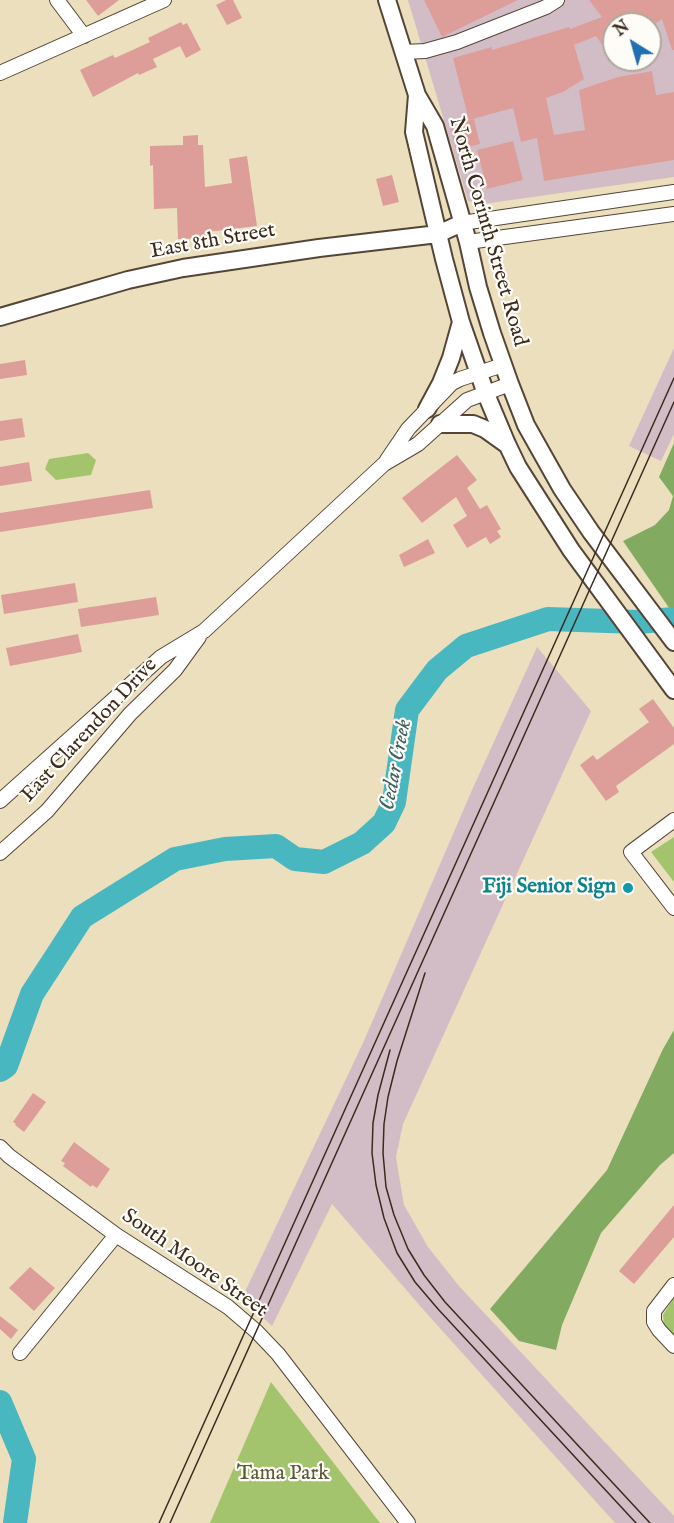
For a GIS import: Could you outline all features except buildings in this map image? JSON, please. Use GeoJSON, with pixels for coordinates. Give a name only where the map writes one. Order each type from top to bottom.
{"type":"FeatureCollection","features":[{"type":"Feature","properties":{"kind":"main road","name":"North Corinth Street Road"},"geometry":{"type":"LineString","coordinates":[[387,0],[417,95],[435,126],[468,242],[478,287],[503,365],[526,424],[562,489],[591,532],[674,642]]}},
{"type":"Feature","properties":{"kind":"main road","name":"North Corinth Street Road"},"geometry":{"type":"LineString","coordinates":[[417,95],[414,132],[438,234],[461,322],[486,394],[507,444],[518,468],[565,542],[674,690]]}},
{"type":"Feature","properties":{"kind":"main road","name":"East 8th Street"},"geometry":{"type":"LineString","coordinates":[[0,317],[128,280],[183,268],[319,248],[438,234],[462,223]]}},
{"type":"Feature","properties":{"kind":"main road","name":"East 8th Street"},"geometry":{"type":"LineString","coordinates":[[438,234],[468,242]]}},
{"type":"Feature","properties":{"kind":"main road"},"geometry":{"type":"LineString","coordinates":[[428,409],[451,358],[461,322]]}},
{"type":"Feature","properties":{"kind":"main road"},"geometry":{"type":"LineString","coordinates":[[440,424],[472,424],[485,429],[507,444]]}},
{"type":"Feature","properties":{"kind":"street"},"geometry":{"type":"LineString","coordinates":[[57,0],[84,36]]}},
{"type":"Feature","properties":{"kind":"street"},"geometry":{"type":"LineString","coordinates":[[0,73],[164,0]]}},
{"type":"Feature","properties":{"kind":"street"},"geometry":{"type":"LineString","coordinates":[[404,52],[425,51],[457,42],[546,7],[557,0]]}},
{"type":"Feature","properties":{"kind":"street","name":"East 8th Street"},"geometry":{"type":"LineString","coordinates":[[462,223],[674,192]]}},
{"type":"Feature","properties":{"kind":"street","name":"East 8th Street"},"geometry":{"type":"LineString","coordinates":[[468,242],[674,214]]}},
{"type":"Feature","properties":{"kind":"street","name":"East Clarendon Drive"},"geometry":{"type":"LineString","coordinates":[[384,464],[408,429],[452,383],[460,378],[503,365]]}},
{"type":"Feature","properties":{"kind":"street","name":"East Clarendon Drive"},"geometry":{"type":"LineString","coordinates":[[0,853],[47,811],[130,714],[176,670],[204,631],[384,464],[418,444],[468,400],[510,384]]}},
{"type":"Feature","properties":{"kind":"street","name":"East Clarendon Drive"},"geometry":{"type":"LineString","coordinates":[[0,801],[161,657],[204,631]]}},
{"type":"Feature","properties":{"kind":"street"},"geometry":{"type":"LineString","coordinates":[[674,820],[631,852],[674,908]]}},
{"type":"Feature","properties":{"kind":"street","name":"South Moore Street"},"geometry":{"type":"LineString","coordinates":[[3,1156],[116,1235],[228,1307],[256,1330],[278,1354],[408,1523]]}},
{"type":"Feature","properties":{"kind":"street"},"geometry":{"type":"LineString","coordinates":[[20,1353],[116,1235]]}},
{"type":"Feature","properties":{"kind":"street"},"geometry":{"type":"LineString","coordinates":[[674,1285],[654,1311],[654,1322],[674,1346]]}},
{"type":"Feature","properties":{"kind":"shaded area"},"geometry":{"type":"Polygon","coordinates":[[[408,0],[674,0],[674,177],[483,204],[468,201],[408,0]]]}},
{"type":"Feature","properties":{"kind":"shaded area"},"geometry":{"type":"Polygon","coordinates":[[[674,348],[674,434],[661,461],[629,446],[674,348]]]}},
{"type":"Feature","properties":{"kind":"shaded area"},"geometry":{"type":"Polygon","coordinates":[[[537,647],[591,711],[403,1124],[396,1157],[404,1205],[428,1247],[459,1286],[674,1516],[674,1523],[615,1523],[332,1204],[272,1326],[242,1298],[363,1043],[472,790],[537,647]]]}},
{"type":"Feature","properties":{"kind":"green space"},"geometry":{"type":"Polygon","coordinates":[[[674,443],[674,615],[623,541],[655,525],[669,510],[673,496],[659,477],[674,443]]]}},
{"type":"Feature","properties":{"kind":"green space"},"geometry":{"type":"Polygon","coordinates":[[[88,453],[96,460],[91,475],[56,480],[45,469],[49,459],[88,453]]]}},
{"type":"Feature","properties":{"kind":"green space"},"geometry":{"type":"Polygon","coordinates":[[[674,837],[674,882],[651,852],[674,837]]]}},
{"type":"Feature","properties":{"kind":"green space"},"geometry":{"type":"Polygon","coordinates":[[[674,1030],[674,1153],[660,1165],[601,1233],[562,1325],[556,1350],[519,1341],[490,1309],[607,1170],[674,1030]]]}},
{"type":"Feature","properties":{"kind":"green space"},"geometry":{"type":"Polygon","coordinates":[[[674,1297],[674,1337],[664,1325],[663,1315],[674,1297]]]}},
{"type":"Feature","properties":{"kind":"green space","name":"Tama Park"},"geometry":{"type":"Polygon","coordinates":[[[271,1382],[380,1523],[210,1523],[271,1382]]]}},
{"type":"Feature","properties":{"kind":"waterway","name":"Cedar Creek"},"geometry":{"type":"LineString","coordinates":[[0,1070],[6,1066],[32,994],[82,917],[175,859],[225,849],[276,846],[295,859],[324,862],[362,843],[384,823],[394,802],[407,710],[437,670],[466,646],[548,619],[638,622],[674,619]]}},
{"type":"Feature","properties":{"kind":"waterway","name":"Cedar Creek"},"geometry":{"type":"LineString","coordinates":[[0,1402],[24,1459],[15,1523]]}},
{"type":"Feature","properties":{"kind":"tram line"},"geometry":{"type":"LineString","coordinates":[[159,1523],[674,378]]}},
{"type":"Feature","properties":{"kind":"tram line"},"geometry":{"type":"LineString","coordinates":[[170,1523],[674,402]]}},
{"type":"Feature","properties":{"kind":"tram line"},"geometry":{"type":"LineString","coordinates":[[425,973],[397,1061],[384,1124],[383,1153],[386,1187],[394,1215],[408,1249],[445,1302],[650,1523]]}},
{"type":"Feature","properties":{"kind":"tram line"},"geometry":{"type":"LineString","coordinates":[[390,1050],[373,1123],[372,1153],[376,1185],[384,1218],[397,1253],[415,1282],[438,1309],[636,1523]]}},
{"type":"Feature","properties":{"kind":"place","name":"Fiji Senior Sign"},"geometry":{"type":"Point","coordinates":[628,888]}}]}
